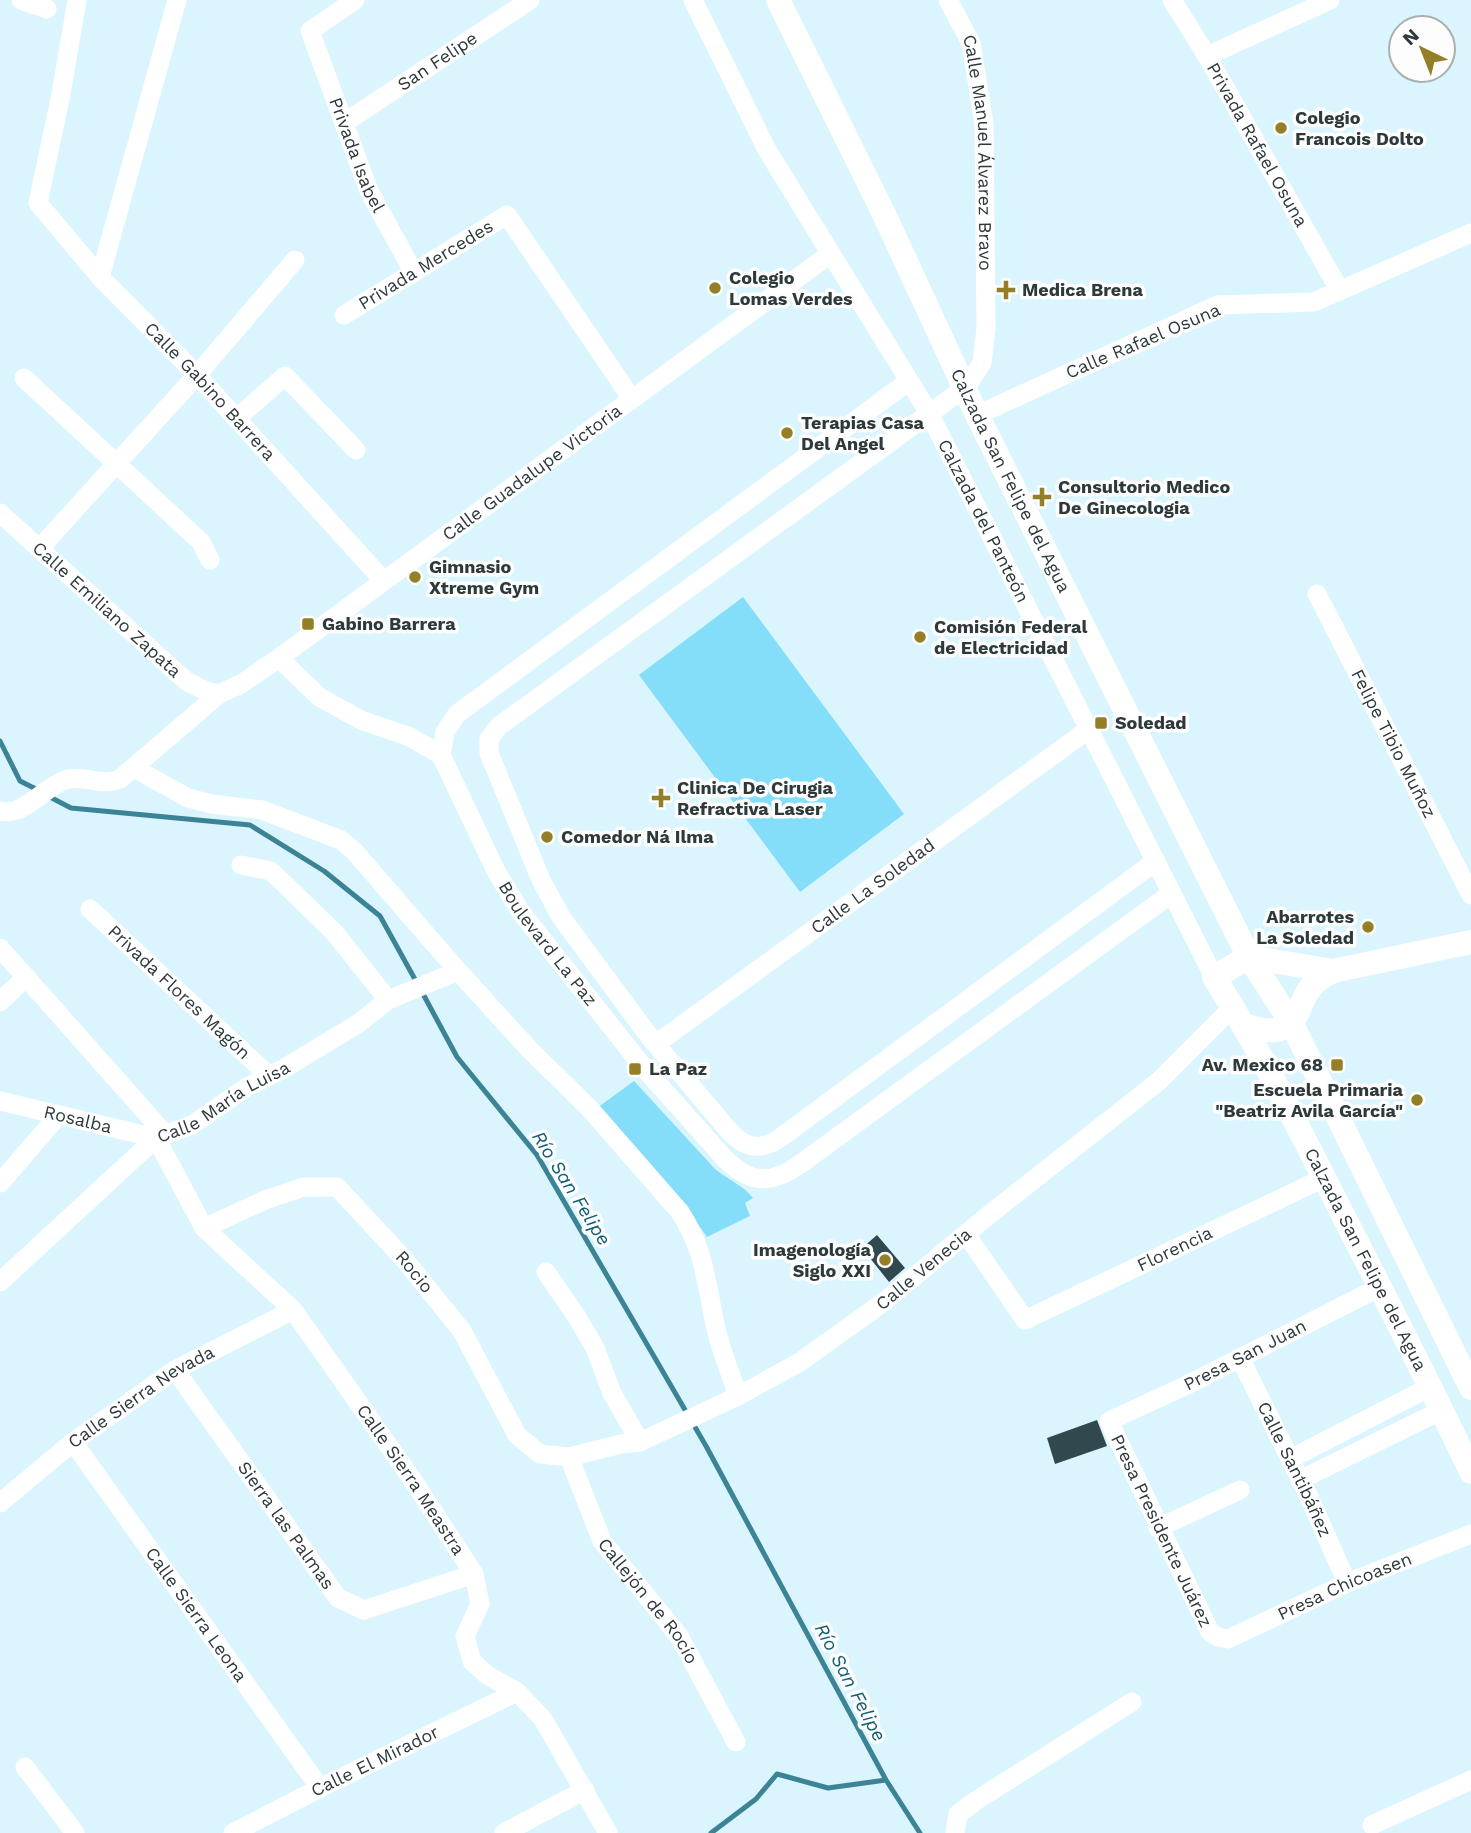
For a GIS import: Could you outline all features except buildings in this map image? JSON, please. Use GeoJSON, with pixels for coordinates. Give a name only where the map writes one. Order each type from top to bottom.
{"type":"FeatureCollection","features":[{"type":"Feature","properties":{"kind":"main road","name":"Calzada San Felipe del Agua"},"geometry":{"type":"LineString","coordinates":[[778,0],[883,212],[977,415],[1250,957],[1292,1024],[1471,1388]]}},
{"type":"Feature","properties":{"kind":"main road"},"geometry":{"type":"LineString","coordinates":[[1238,1016],[1258,1030],[1284,1030],[1292,1024],[1310,987],[1333,971],[1471,942]]}},
{"type":"Feature","properties":{"kind":"main road"},"geometry":{"type":"LineString","coordinates":[[1214,977],[1250,957],[1333,971]]}},
{"type":"Feature","properties":{"kind":"main road","name":"Calzada San Felipe del Agua"},"geometry":{"type":"LineString","coordinates":[[1214,977],[1238,1016],[1325,1178],[1471,1472]]}},
{"type":"Feature","properties":{"kind":"street"},"geometry":{"type":"LineString","coordinates":[[21,0],[47,9]]}},
{"type":"Feature","properties":{"kind":"street","name":"Calle Gabino Barrera"},"geometry":{"type":"LineString","coordinates":[[77,0],[38,203],[100,276],[197,375],[383,580]]}},
{"type":"Feature","properties":{"kind":"street"},"geometry":{"type":"LineString","coordinates":[[100,276],[177,0]]}},
{"type":"Feature","properties":{"kind":"street","name":"Privada Isabel"},"geometry":{"type":"LineString","coordinates":[[355,0],[310,31],[369,191],[414,272]]}},
{"type":"Feature","properties":{"kind":"street","name":"San Felipe"},"geometry":{"type":"LineString","coordinates":[[344,123],[530,0]]}},
{"type":"Feature","properties":{"kind":"street","name":"Calzada del Panteón"},"geometry":{"type":"LineString","coordinates":[[693,0],[767,150],[929,413],[1214,977]]}},
{"type":"Feature","properties":{"kind":"street","name":"Calle Manuel Álvarez Bravo"},"geometry":{"type":"LineString","coordinates":[[929,413],[966,387],[982,363],[986,328],[984,124],[971,43],[948,0]]}},
{"type":"Feature","properties":{"kind":"street","name":"Privada Rafael Osuna"},"geometry":{"type":"LineString","coordinates":[[1172,0],[1207,56],[1340,292]]}},
{"type":"Feature","properties":{"kind":"street"},"geometry":{"type":"LineString","coordinates":[[1207,56],[1330,0]]}},
{"type":"Feature","properties":{"kind":"street","name":"Privada Mercedes"},"geometry":{"type":"LineString","coordinates":[[344,315],[507,215],[632,398]]}},
{"type":"Feature","properties":{"kind":"street","name":"Calle Rafael Osuna"},"geometry":{"type":"LineString","coordinates":[[977,415],[1218,305],[1314,302],[1471,233]]}},
{"type":"Feature","properties":{"kind":"street","name":"Calle Guadalupe Victoria"},"geometry":{"type":"LineString","coordinates":[[0,811],[10,812],[58,783],[72,779],[115,781],[134,768],[219,694],[241,684],[279,658],[830,254]]}},
{"type":"Feature","properties":{"kind":"street"},"geometry":{"type":"LineString","coordinates":[[39,550],[197,375],[295,260]]}},
{"type":"Feature","properties":{"kind":"street"},"geometry":{"type":"LineString","coordinates":[[236,419],[285,376],[356,450]]}},
{"type":"Feature","properties":{"kind":"street"},"geometry":{"type":"LineString","coordinates":[[24,378],[201,542],[210,560]]}},
{"type":"Feature","properties":{"kind":"street"},"geometry":{"type":"LineString","coordinates":[[279,658],[319,697],[361,720],[410,737],[441,755],[445,732],[457,713],[909,381]]}},
{"type":"Feature","properties":{"kind":"street","name":"Boulevard La Paz"},"geometry":{"type":"LineString","coordinates":[[929,413],[499,726],[489,740],[492,762],[554,907],[656,1044],[736,1139],[753,1147],[762,1147],[780,1138],[1156,861]]}},
{"type":"Feature","properties":{"kind":"street","name":"Calle Emiliano Zapata"},"geometry":{"type":"LineString","coordinates":[[0,513],[186,681],[219,694]]}},
{"type":"Feature","properties":{"kind":"street","name":"Felipe Tibio Muñoz"},"geometry":{"type":"LineString","coordinates":[[1317,594],[1471,895]]}},
{"type":"Feature","properties":{"kind":"street","name":"Calle La Soledad"},"geometry":{"type":"LineString","coordinates":[[656,1044],[1089,729]]}},
{"type":"Feature","properties":{"kind":"street","name":"Boulevard La Paz"},"geometry":{"type":"LineString","coordinates":[[441,755],[497,873],[520,911],[644,1069],[727,1161],[737,1170],[755,1179],[781,1176],[799,1165],[1172,893]]}},
{"type":"Feature","properties":{"kind":"street"},"geometry":{"type":"LineString","coordinates":[[134,768],[188,798],[212,804],[253,807],[341,840],[361,858],[458,971],[529,1049],[610,1130],[680,1212],[692,1230],[705,1266],[718,1334],[737,1396]]}},
{"type":"Feature","properties":{"kind":"street"},"geometry":{"type":"LineString","coordinates":[[241,865],[271,871],[334,933],[393,998]]}},
{"type":"Feature","properties":{"kind":"street","name":"Privada Flores Magón"},"geometry":{"type":"LineString","coordinates":[[90,909],[269,1076]]}},
{"type":"Feature","properties":{"kind":"street","name":"Calle Sierra Meastra"},"geometry":{"type":"LineString","coordinates":[[0,948],[160,1136],[204,1228],[293,1310],[412,1479],[474,1574],[480,1604],[465,1636],[472,1661],[487,1675],[517,1692],[543,1719],[608,1833]]}},
{"type":"Feature","properties":{"kind":"street","name":"Calle María Luisa"},"geometry":{"type":"LineString","coordinates":[[0,1282],[160,1136],[192,1125],[247,1087],[359,1023],[393,998],[458,971]]}},
{"type":"Feature","properties":{"kind":"street"},"geometry":{"type":"LineString","coordinates":[[0,1002],[26,977]]}},
{"type":"Feature","properties":{"kind":"street","name":"Calle Venecia"},"geometry":{"type":"LineString","coordinates":[[569,1457],[640,1442],[737,1396],[800,1362],[885,1301],[1238,1016]]}},
{"type":"Feature","properties":{"kind":"street","name":"Rosalba"},"geometry":{"type":"LineString","coordinates":[[0,1101],[58,1116],[160,1136]]}},
{"type":"Feature","properties":{"kind":"street"},"geometry":{"type":"LineString","coordinates":[[0,1183],[58,1116]]}},
{"type":"Feature","properties":{"kind":"street","name":"Florencia"},"geometry":{"type":"LineString","coordinates":[[966,1234],[1025,1320],[1325,1178]]}},
{"type":"Feature","properties":{"kind":"street","name":"Rocio"},"geometry":{"type":"LineString","coordinates":[[204,1228],[265,1200],[304,1187],[337,1187],[404,1259],[462,1331],[517,1436],[540,1454],[569,1457]]}},
{"type":"Feature","properties":{"kind":"street"},"geometry":{"type":"LineString","coordinates":[[545,1272],[595,1348],[612,1393],[640,1442]]}},
{"type":"Feature","properties":{"kind":"street","name":"Presa San Juan"},"geometry":{"type":"LineString","coordinates":[[1109,1421],[1240,1359],[1380,1287]]}},
{"type":"Feature","properties":{"kind":"street","name":"Calle Sierra Nevada"},"geometry":{"type":"LineString","coordinates":[[0,1503],[73,1442],[175,1370],[293,1310]]}},
{"type":"Feature","properties":{"kind":"street","name":"Calle Santibáñez"},"geometry":{"type":"LineString","coordinates":[[1240,1359],[1347,1583]]}},
{"type":"Feature","properties":{"kind":"street","name":"Sierra las Palmas"},"geometry":{"type":"LineString","coordinates":[[175,1370],[338,1598],[364,1610],[474,1574]]}},
{"type":"Feature","properties":{"kind":"street"},"geometry":{"type":"LineString","coordinates":[[1290,1459],[1430,1387]]}},
{"type":"Feature","properties":{"kind":"street"},"geometry":{"type":"LineString","coordinates":[[1300,1480],[1442,1410]]}},
{"type":"Feature","properties":{"kind":"street","name":"Presa Presidente Juárez"},"geometry":{"type":"LineString","coordinates":[[1109,1421],[1210,1632],[1219,1637]]}},
{"type":"Feature","properties":{"kind":"street","name":"Calle Sierra Leona"},"geometry":{"type":"LineString","coordinates":[[73,1442],[320,1788]]}},
{"type":"Feature","properties":{"kind":"street","name":"Callejón de Rocío"},"geometry":{"type":"LineString","coordinates":[[569,1457],[602,1541],[679,1636],[736,1742]]}},
{"type":"Feature","properties":{"kind":"street"},"geometry":{"type":"LineString","coordinates":[[1158,1528],[1240,1490]]}},
{"type":"Feature","properties":{"kind":"street","name":"Presa Chicoasen"},"geometry":{"type":"LineString","coordinates":[[1219,1637],[1228,1639],[1347,1583],[1471,1534]]}},
{"type":"Feature","properties":{"kind":"street","name":"Calle El Mirador"},"geometry":{"type":"LineString","coordinates":[[233,1833],[517,1692]]}},
{"type":"Feature","properties":{"kind":"street"},"geometry":{"type":"LineString","coordinates":[[955,1833],[958,1814],[1132,1702]]}},
{"type":"Feature","properties":{"kind":"street"},"geometry":{"type":"LineString","coordinates":[[25,1767],[75,1833]]}},
{"type":"Feature","properties":{"kind":"street"},"geometry":{"type":"LineString","coordinates":[[1372,1825],[1471,1780]]}},
{"type":"Feature","properties":{"kind":"street"},"geometry":{"type":"LineString","coordinates":[[504,1833],[585,1790]]}},
{"type":"Feature","properties":{"kind":"shaded area"},"geometry":{"type":"Polygon","coordinates":[[[743,597],[904,814],[800,892],[639,675],[743,597]]]}},
{"type":"Feature","properties":{"kind":"shaded area"},"geometry":{"type":"Polygon","coordinates":[[[634,1081],[715,1169],[753,1198],[745,1203],[750,1216],[707,1237],[681,1200],[597,1108],[634,1081]]]}},
{"type":"Feature","properties":{"kind":"waterway","name":"Río San Felipe"},"geometry":{"type":"LineString","coordinates":[[0,741],[20,781],[40,791]]}},
{"type":"Feature","properties":{"kind":"waterway","name":"Río San Felipe"},"geometry":{"type":"LineString","coordinates":[[48,796],[71,808],[250,825],[324,871],[380,916],[417,983]]}},
{"type":"Feature","properties":{"kind":"waterway","name":"Río San Felipe"},"geometry":{"type":"LineString","coordinates":[[422,992],[457,1057],[537,1155],[706,1446],[886,1780],[920,1833]]}},
{"type":"Feature","properties":{"kind":"waterway"},"geometry":{"type":"LineString","coordinates":[[711,1833],[756,1799],[777,1774],[828,1788],[886,1780]]}},
{"type":"Feature","properties":{"kind":"place","name":"Colegio Francois Dolto"},"geometry":{"type":"Point","coordinates":[1281,128]}},
{"type":"Feature","properties":{"kind":"place","name":"Colegio Lomas Verdes"},"geometry":{"type":"Point","coordinates":[715,288]}},
{"type":"Feature","properties":{"kind":"place","name":"Medica Brena"},"geometry":{"type":"Point","coordinates":[1006,290]}},
{"type":"Feature","properties":{"kind":"place","name":"Terapias Casa Del Angel"},"geometry":{"type":"Point","coordinates":[787,433]}},
{"type":"Feature","properties":{"kind":"place","name":"Consultorio Medico De Ginecologia"},"geometry":{"type":"Point","coordinates":[1042,497]}},
{"type":"Feature","properties":{"kind":"place","name":"Gimnasio Xtreme Gym"},"geometry":{"type":"Point","coordinates":[415,577]}},
{"type":"Feature","properties":{"kind":"place","name":"Gabino Barrera"},"geometry":{"type":"Point","coordinates":[308,624]}},
{"type":"Feature","properties":{"kind":"place","name":"Comisión Federal de Electricidad"},"geometry":{"type":"Point","coordinates":[920,637]}},
{"type":"Feature","properties":{"kind":"place","name":"Soledad"},"geometry":{"type":"Point","coordinates":[1101,723]}},
{"type":"Feature","properties":{"kind":"place","name":"Clinica De Cirugia Refractiva Laser"},"geometry":{"type":"Point","coordinates":[661,798]}},
{"type":"Feature","properties":{"kind":"place","name":"Comedor Ná Ilma"},"geometry":{"type":"Point","coordinates":[547,837]}},
{"type":"Feature","properties":{"kind":"place","name":"Abarrotes La Soledad"},"geometry":{"type":"Point","coordinates":[1368,927]}},
{"type":"Feature","properties":{"kind":"place","name":"Av. Mexico 68"},"geometry":{"type":"Point","coordinates":[1337,1065]}},
{"type":"Feature","properties":{"kind":"place","name":"La Paz"},"geometry":{"type":"Point","coordinates":[635,1069]}},
{"type":"Feature","properties":{"kind":"place","name":"Escuela Primaria \"Beatriz Avila García\""},"geometry":{"type":"Point","coordinates":[1417,1100]}},
{"type":"Feature","properties":{"kind":"place","name":"Imagenología Siglo XXI"},"geometry":{"type":"Point","coordinates":[885,1260]}}]}
